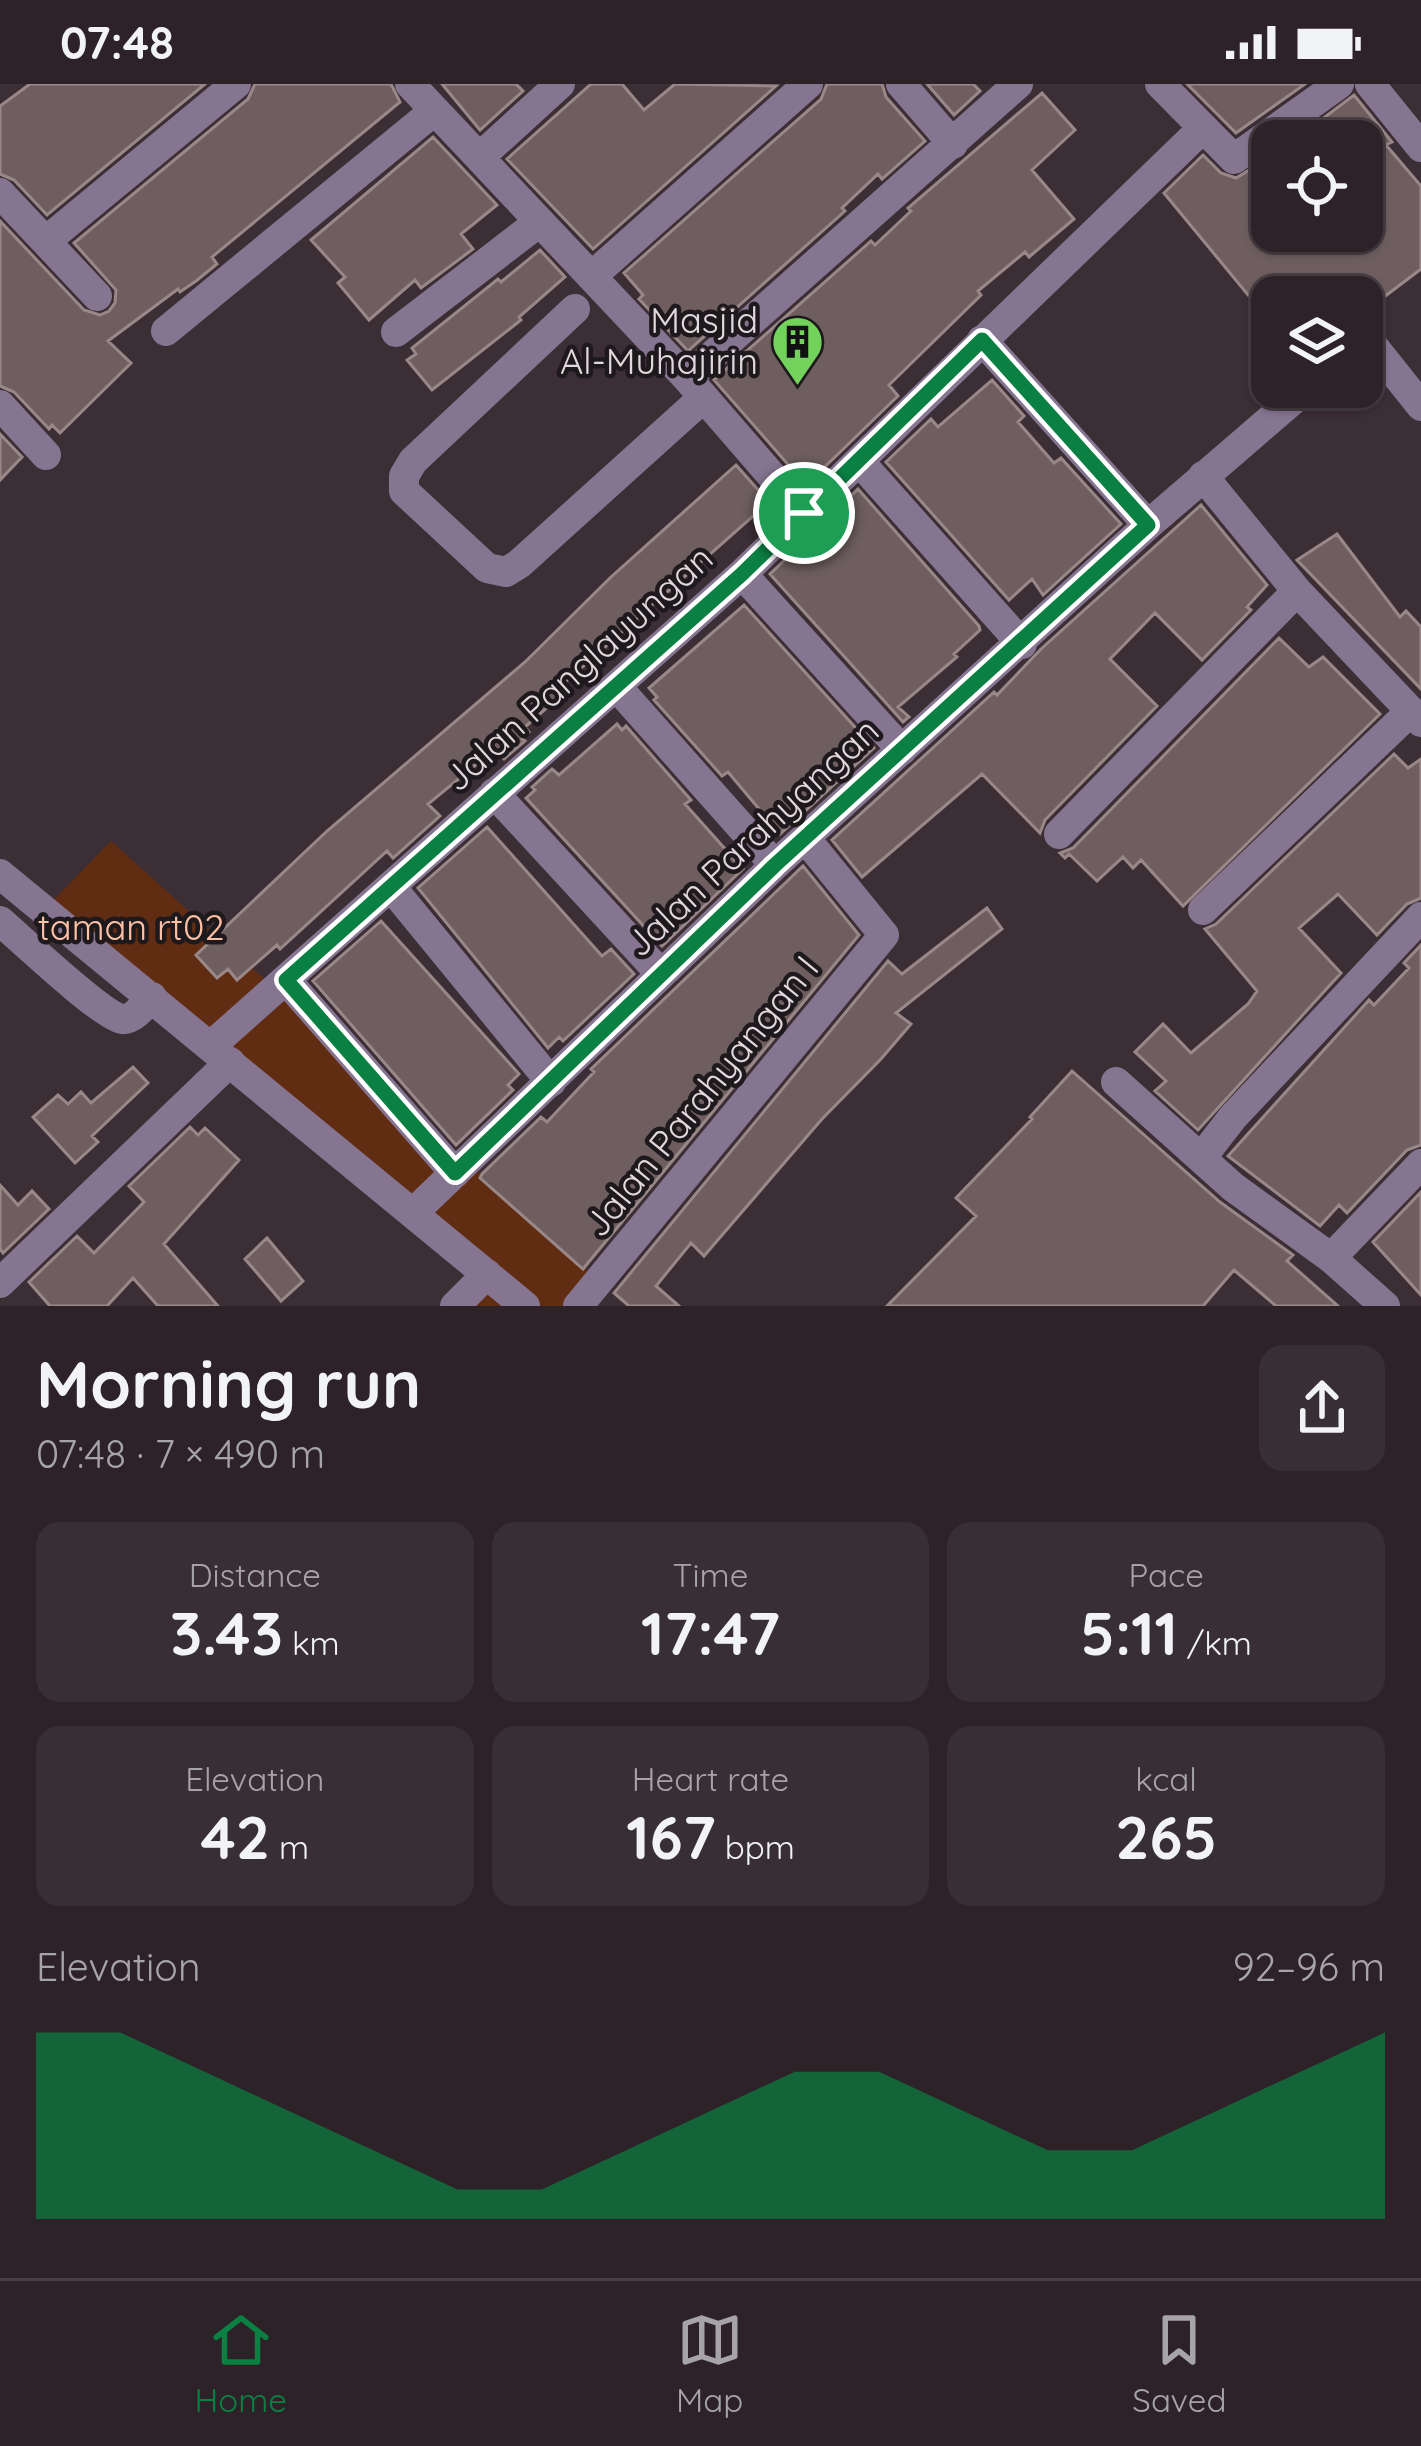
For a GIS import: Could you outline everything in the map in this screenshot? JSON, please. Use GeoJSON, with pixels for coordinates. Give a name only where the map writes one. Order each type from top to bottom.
{"type":"FeatureCollection","features":[{"type":"Feature","properties":{"kind":"street"},"geometry":{"type":"LineString","coordinates":[[46,241],[236,84]]}},
{"type":"Feature","properties":{"kind":"street"},"geometry":{"type":"LineString","coordinates":[[410,84],[429,115],[481,156],[804,513]]}},
{"type":"Feature","properties":{"kind":"street"},"geometry":{"type":"LineString","coordinates":[[481,156],[560,84]]}},
{"type":"Feature","properties":{"kind":"street"},"geometry":{"type":"LineString","coordinates":[[592,276],[808,84]]}},
{"type":"Feature","properties":{"kind":"street"},"geometry":{"type":"LineString","coordinates":[[901,84],[953,144]]}},
{"type":"Feature","properties":{"kind":"street"},"geometry":{"type":"LineString","coordinates":[[575,309],[413,461],[404,476],[404,490],[488,568],[506,572],[519,564],[695,388],[1018,84]]}},
{"type":"Feature","properties":{"kind":"street"},"geometry":{"type":"LineString","coordinates":[[1160,84],[1234,159],[1339,84]]}},
{"type":"Feature","properties":{"kind":"street"},"geometry":{"type":"LineString","coordinates":[[1370,84],[1421,147]]}},
{"type":"Feature","properties":{"kind":"street"},"geometry":{"type":"LineString","coordinates":[[166,331],[429,115]]}},
{"type":"Feature","properties":{"kind":"street","name":"Jalan Panglayungan"},"geometry":{"type":"LineString","coordinates":[[0,1283],[286,980],[742,574],[1203,128]]}},
{"type":"Feature","properties":{"kind":"street"},"geometry":{"type":"LineString","coordinates":[[0,193],[97,296]]}},
{"type":"Feature","properties":{"kind":"street"},"geometry":{"type":"LineString","coordinates":[[396,332],[538,223]]}},
{"type":"Feature","properties":{"kind":"street"},"geometry":{"type":"LineString","coordinates":[[982,340],[1148,525]]}},
{"type":"Feature","properties":{"kind":"street"},"geometry":{"type":"LineString","coordinates":[[1383,361],[1421,406]]}},
{"type":"Feature","properties":{"kind":"street"},"geometry":{"type":"LineString","coordinates":[[0,405],[46,454]]}},
{"type":"Feature","properties":{"kind":"street","name":"Jalan Parahyangan"},"geometry":{"type":"LineString","coordinates":[[414,1212],[775,865],[1283,408]]}},
{"type":"Feature","properties":{"kind":"street"},"geometry":{"type":"LineString","coordinates":[[860,460],[1022,644]]}},
{"type":"Feature","properties":{"kind":"street"},"geometry":{"type":"LineString","coordinates":[[1203,910],[1416,716],[1297,590],[1204,476]]}},
{"type":"Feature","properties":{"kind":"street"},"geometry":{"type":"LineString","coordinates":[[742,574],[902,750]]}},
{"type":"Feature","properties":{"kind":"street"},"geometry":{"type":"LineString","coordinates":[[1059,834],[1297,590]]}},
{"type":"Feature","properties":{"kind":"street"},"geometry":{"type":"LineString","coordinates":[[616,686],[775,865]]}},
{"type":"Feature","properties":{"kind":"street"},"geometry":{"type":"LineString","coordinates":[[494,793],[662,974]]}},
{"type":"Feature","properties":{"kind":"street","name":"Jalan Parahyangan I"},"geometry":{"type":"LineString","coordinates":[[578,1306],[884,935],[805,838]]}},
{"type":"Feature","properties":{"kind":"street"},"geometry":{"type":"LineString","coordinates":[[0,874],[525,1306]]}},
{"type":"Feature","properties":{"kind":"street"},"geometry":{"type":"LineString","coordinates":[[392,888],[551,1082]]}},
{"type":"Feature","properties":{"kind":"street"},"geometry":{"type":"LineString","coordinates":[[1202,1157],[1233,1117],[1421,916]]}},
{"type":"Feature","properties":{"kind":"street"},"geometry":{"type":"LineString","coordinates":[[0,921],[121,1019],[130,1018],[152,997]]}},
{"type":"Feature","properties":{"kind":"street"},"geometry":{"type":"LineString","coordinates":[[286,980],[455,1173]]}},
{"type":"Feature","properties":{"kind":"street"},"geometry":{"type":"LineString","coordinates":[[1116,1082],[1233,1187],[1331,1258],[1384,1306]]}},
{"type":"Feature","properties":{"kind":"street"},"geometry":{"type":"LineString","coordinates":[[1331,1258],[1421,1164]]}},
{"type":"Feature","properties":{"kind":"street"},"geometry":{"type":"LineString","coordinates":[[454,1306],[487,1274]]}},
{"type":"Feature","properties":{"kind":"green space","name":"taman rt02"},"geometry":{"type":"Polygon","coordinates":[[[111,841],[607,1288],[594,1306],[464,1306],[491,1282],[38,916],[111,841]]]}},
{"type":"Feature","properties":{"kind":"building"},"geometry":{"type":"Polygon","coordinates":[[[30,84],[205,84],[47,215],[14,180],[0,174],[0,106],[30,84]]]}},
{"type":"Feature","properties":{"kind":"building"},"geometry":{"type":"Polygon","coordinates":[[[255,84],[391,84],[400,102],[212,257],[217,264],[108,341],[131,363],[60,433],[52,425],[49,429],[14,392],[0,386],[0,221],[84,310],[100,315],[109,311],[116,290],[74,243],[248,99],[255,84]]]}},
{"type":"Feature","properties":{"kind":"building"},"geometry":{"type":"Polygon","coordinates":[[[442,84],[516,84],[523,91],[480,130],[442,84]]]}},
{"type":"Feature","properties":{"kind":"building"},"geometry":{"type":"Polygon","coordinates":[[[591,84],[622,84],[644,110],[675,84],[776,86],[593,249],[507,159],[591,84]]]}},
{"type":"Feature","properties":{"kind":"building"},"geometry":{"type":"Polygon","coordinates":[[[827,84],[882,84],[886,97],[925,141],[882,179],[878,174],[842,208],[845,211],[688,351],[639,299],[643,295],[624,273],[821,99],[827,84]]]}},
{"type":"Feature","properties":{"kind":"building"},"geometry":{"type":"Polygon","coordinates":[[[927,84],[973,84],[980,91],[954,115],[927,84]]]}},
{"type":"Feature","properties":{"kind":"building"},"geometry":{"type":"Polygon","coordinates":[[[1187,84],[1305,84],[1251,120],[1236,133],[1187,84]]]}},
{"type":"Feature","properties":{"kind":"building"},"geometry":{"type":"Polygon","coordinates":[[[1042,93],[1075,130],[1032,170],[1074,219],[978,291],[981,295],[889,385],[898,396],[806,485],[714,380],[871,241],[875,245],[911,211],[908,208],[1042,93]]]}},
{"type":"Feature","properties":{"kind":"building"},"geometry":{"type":"Polygon","coordinates":[[[1354,95],[1374,120],[1321,120],[1354,95]]]}},
{"type":"Feature","properties":{"kind":"building"},"geometry":{"type":"Polygon","coordinates":[[[1383,131],[1392,142],[1386,145],[1421,186],[1421,269],[1383,298],[1383,276],[1251,276],[1251,299],[1164,193],[1203,155],[1221,173],[1236,178],[1251,169],[1251,252],[1383,252],[1383,131]]]}},
{"type":"Feature","properties":{"kind":"building"},"geometry":{"type":"Polygon","coordinates":[[[433,137],[497,205],[461,234],[473,249],[421,288],[415,280],[369,320],[338,283],[345,277],[311,240],[433,137]]]}},
{"type":"Feature","properties":{"kind":"building"},"geometry":{"type":"Polygon","coordinates":[[[540,250],[565,277],[521,320],[432,390],[407,360],[416,354],[412,348],[540,250]]]}},
{"type":"Feature","properties":{"kind":"building"},"geometry":{"type":"Polygon","coordinates":[[[992,380],[1024,416],[1018,422],[1054,463],[1061,458],[1121,524],[1043,595],[1032,579],[1009,600],[886,462],[931,419],[938,427],[992,380]]]}},
{"type":"Feature","properties":{"kind":"building"},"geometry":{"type":"Polygon","coordinates":[[[0,434],[22,457],[0,480],[0,434]]]}},
{"type":"Feature","properties":{"kind":"building"},"geometry":{"type":"Polygon","coordinates":[[[736,465],[769,502],[553,693],[558,698],[525,727],[529,732],[525,741],[504,759],[494,750],[428,804],[440,816],[393,858],[387,851],[280,949],[277,945],[237,980],[228,969],[217,978],[196,955],[327,831],[525,662],[736,465]]]}},
{"type":"Feature","properties":{"kind":"building"},"geometry":{"type":"Polygon","coordinates":[[[858,489],[980,630],[954,654],[957,657],[898,707],[909,717],[903,722],[770,574],[858,489]]]}},
{"type":"Feature","properties":{"kind":"building"},"geometry":{"type":"Polygon","coordinates":[[[1201,505],[1267,585],[1247,607],[1251,610],[1202,660],[1155,613],[1110,659],[1157,706],[1045,820],[1040,833],[982,774],[862,877],[832,840],[1201,505]]]}},
{"type":"Feature","properties":{"kind":"building"},"geometry":{"type":"Polygon","coordinates":[[[1337,534],[1400,617],[1406,611],[1421,627],[1421,689],[1297,560],[1337,534]]]}},
{"type":"Feature","properties":{"kind":"building"},"geometry":{"type":"Polygon","coordinates":[[[744,605],[874,748],[780,834],[728,772],[722,776],[654,700],[657,697],[649,688],[744,605]]]}},
{"type":"Feature","properties":{"kind":"building"},"geometry":{"type":"Polygon","coordinates":[[[1279,638],[1309,667],[1323,657],[1380,714],[1183,906],[1141,860],[1133,868],[1123,857],[1097,881],[1069,854],[1065,858],[1060,853],[1073,848],[1279,638]]]}},
{"type":"Feature","properties":{"kind":"building"},"geometry":{"type":"Polygon","coordinates":[[[617,724],[622,730],[626,726],[691,800],[685,804],[743,869],[662,946],[526,798],[552,769],[559,775],[617,724]]]}},
{"type":"Feature","properties":{"kind":"building"},"geometry":{"type":"Polygon","coordinates":[[[1394,754],[1408,768],[1421,759],[1421,898],[1407,904],[1377,935],[1338,894],[1299,928],[1341,973],[1198,1130],[1155,1091],[1166,1081],[1135,1052],[1163,1024],[1191,1053],[1248,1004],[1257,991],[1205,929],[1216,924],[1394,754]]]}},
{"type":"Feature","properties":{"kind":"building"},"geometry":{"type":"Polygon","coordinates":[[[487,827],[602,956],[611,949],[634,974],[563,1041],[559,1037],[548,1048],[418,888],[487,827]]]}},
{"type":"Feature","properties":{"kind":"building"},"geometry":{"type":"Polygon","coordinates":[[[803,866],[859,935],[583,1269],[480,1178],[482,1174],[541,1117],[547,1122],[594,1072],[591,1069],[803,866]]]}},
{"type":"Feature","properties":{"kind":"building"},"geometry":{"type":"Polygon","coordinates":[[[987,908],[1002,929],[896,1013],[911,1024],[881,1059],[822,1119],[704,1256],[691,1243],[656,1286],[679,1306],[629,1306],[614,1293],[888,961],[902,974],[987,908]]]}},
{"type":"Feature","properties":{"kind":"building"},"geometry":{"type":"Polygon","coordinates":[[[381,921],[519,1074],[508,1085],[513,1090],[456,1145],[313,981],[381,921]]]}},
{"type":"Feature","properties":{"kind":"building"},"geometry":{"type":"Polygon","coordinates":[[[1421,945],[1421,1145],[1407,1150],[1347,1213],[1339,1205],[1320,1226],[1228,1156],[1369,1000],[1374,1005],[1409,968],[1404,963],[1421,945]]]}},
{"type":"Feature","properties":{"kind":"building"},"geometry":{"type":"Polygon","coordinates":[[[133,1067],[148,1083],[92,1136],[98,1142],[75,1163],[33,1117],[58,1095],[68,1104],[81,1092],[91,1103],[133,1067]]]}},
{"type":"Feature","properties":{"kind":"building"},"geometry":{"type":"Polygon","coordinates":[[[1072,1071],[1220,1202],[1293,1255],[1287,1261],[1338,1306],[1276,1306],[1234,1270],[1203,1306],[887,1306],[976,1216],[956,1198],[1072,1071]]]}},
{"type":"Feature","properties":{"kind":"building"},"geometry":{"type":"Polygon","coordinates":[[[190,1127],[198,1135],[205,1128],[239,1160],[164,1244],[218,1306],[158,1306],[133,1278],[107,1306],[50,1306],[29,1282],[77,1236],[94,1253],[144,1202],[129,1186],[190,1127]]]}},
{"type":"Feature","properties":{"kind":"building"},"geometry":{"type":"Polygon","coordinates":[[[0,1185],[18,1205],[32,1191],[49,1209],[3,1253],[0,1249],[0,1185]]]}},
{"type":"Feature","properties":{"kind":"building"},"geometry":{"type":"Polygon","coordinates":[[[1421,1192],[1421,1295],[1373,1242],[1421,1192]]]}},
{"type":"Feature","properties":{"kind":"building"},"geometry":{"type":"Polygon","coordinates":[[[267,1238],[303,1281],[281,1301],[245,1259],[267,1238]]]}},
{"type":"Feature","properties":{"kind":"place","name":"Masjid Al-Muhajirin"},"geometry":{"type":"Point","coordinates":[797,387]}},
{"type":"Feature","properties":{"kind":"route"},"geometry":{"type":"LineString","coordinates":[[982,340],[1148,525],[775,865],[455,1173],[286,980],[742,574],[804,513],[982,340]]}}]}
